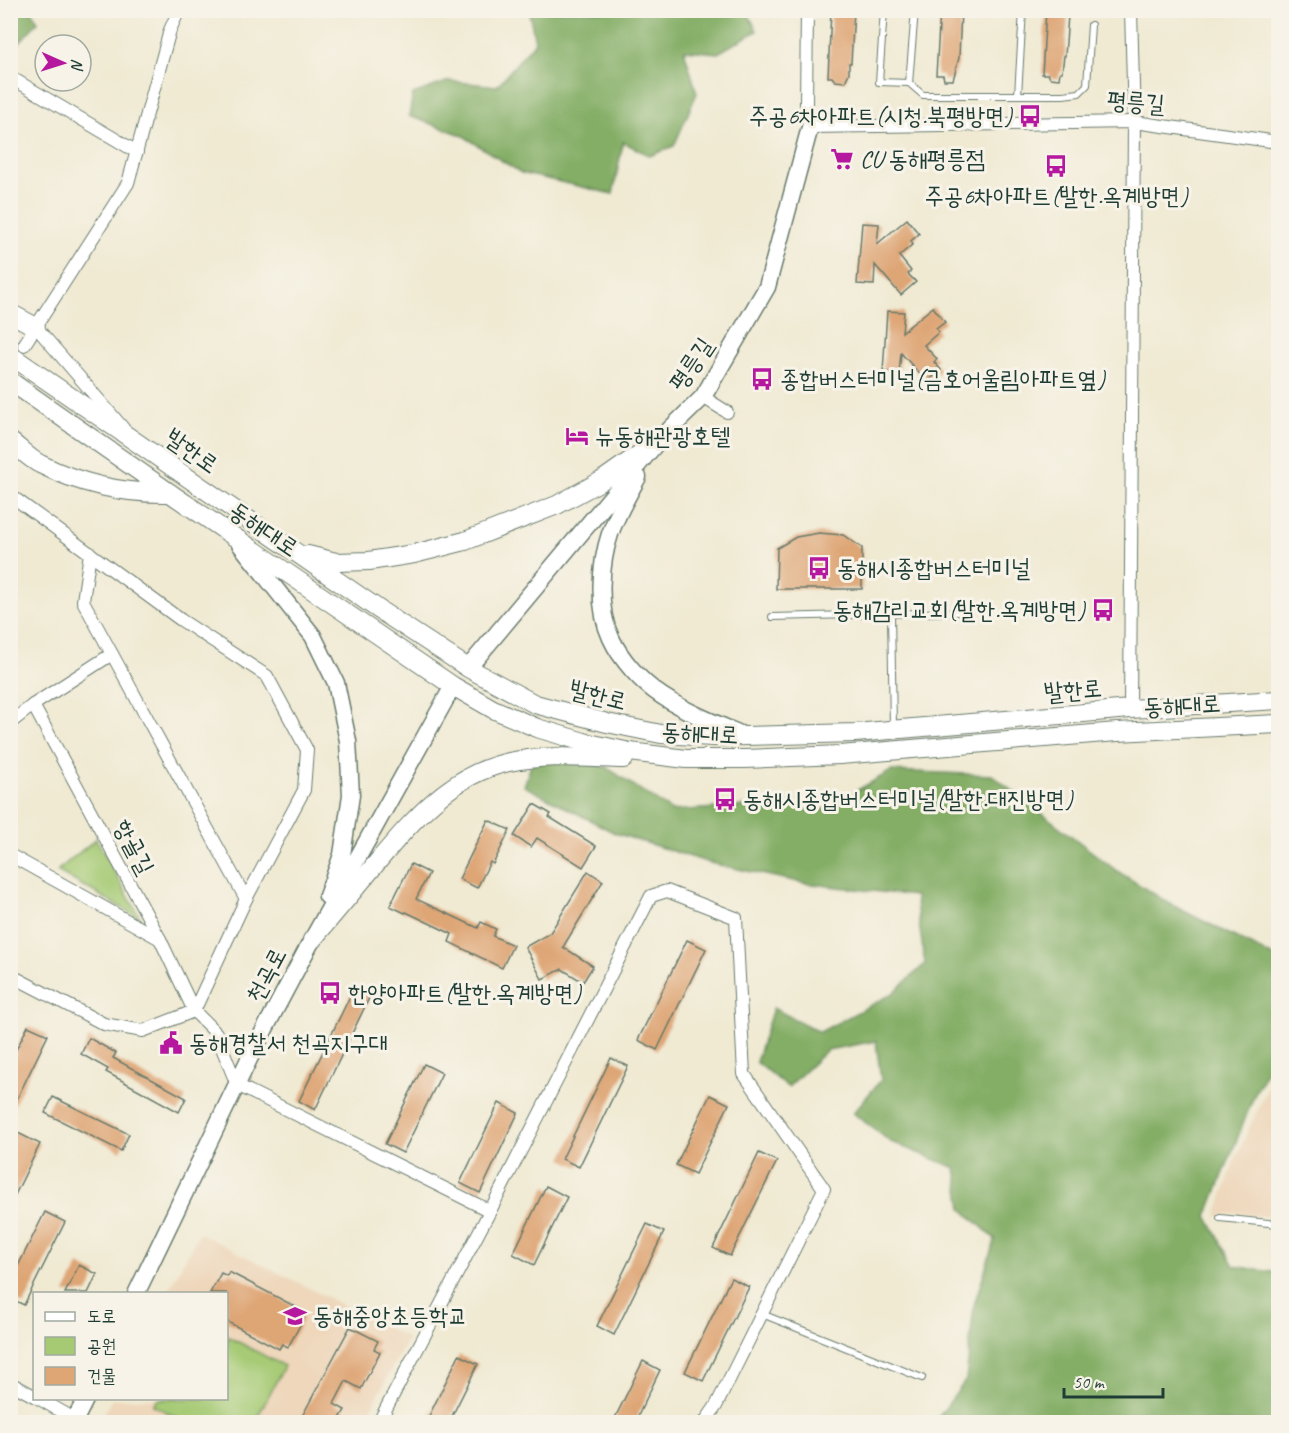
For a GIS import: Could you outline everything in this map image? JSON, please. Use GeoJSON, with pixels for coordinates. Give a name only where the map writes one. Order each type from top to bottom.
{"type":"FeatureCollection","features":[{"type":"Feature","properties":{"kind":"main road"},"geometry":{"type":"LineString","coordinates":[[10,313],[36,327]]}},
{"type":"Feature","properties":{"kind":"main road","name":"발한로"},"geometry":{"type":"LineString","coordinates":[[17,350],[134,440],[296,552],[468,668],[535,704],[607,723],[661,734],[713,737],[855,733],[1130,709],[1278,700]]}},
{"type":"Feature","properties":{"kind":"main road","name":"동해대로"},"geometry":{"type":"LineString","coordinates":[[10,381],[453,687],[493,709],[537,728],[584,742],[630,752],[686,759],[745,759],[840,755],[1130,731],[1278,724]]}},
{"type":"Feature","properties":{"kind":"main road"},"geometry":{"type":"LineString","coordinates":[[10,441],[38,463],[88,483],[126,491],[170,493]]}},
{"type":"Feature","properties":{"kind":"main road"},"geometry":{"type":"LineString","coordinates":[[296,552],[336,562],[369,561],[414,554],[465,541],[557,505],[602,482],[658,441]]}},
{"type":"Feature","properties":{"kind":"main road"},"geometry":{"type":"LineString","coordinates":[[453,687],[468,668]]}},
{"type":"Feature","properties":{"kind":"main road"},"geometry":{"type":"LineString","coordinates":[[1130,709],[1130,731]]}},
{"type":"Feature","properties":{"kind":"main road"},"geometry":{"type":"LineString","coordinates":[[312,939],[412,821],[445,790],[477,773],[509,762],[539,758],[686,759]]}},
{"type":"Feature","properties":{"kind":"street"},"geometry":{"type":"LineString","coordinates":[[17,350],[36,327],[128,183],[170,30],[179,10]]}},
{"type":"Feature","properties":{"kind":"street","name":"평릉길"},"geometry":{"type":"LineString","coordinates":[[468,668],[658,441],[703,397],[767,286],[810,127],[806,104],[807,10]]}},
{"type":"Feature","properties":{"kind":"street"},"geometry":{"type":"LineString","coordinates":[[1130,709],[1134,122],[1131,10]]}},
{"type":"Feature","properties":{"kind":"street"},"geometry":{"type":"LineString","coordinates":[[10,77],[137,152]]}},
{"type":"Feature","properties":{"kind":"street","name":"평릉길"},"geometry":{"type":"LineString","coordinates":[[810,127],[1134,122],[1278,142]]}},
{"type":"Feature","properties":{"kind":"street"},"geometry":{"type":"LineString","coordinates":[[36,327],[134,440]]}},
{"type":"Feature","properties":{"kind":"street"},"geometry":{"type":"LineString","coordinates":[[703,397],[727,412]]}},
{"type":"Feature","properties":{"kind":"street"},"geometry":{"type":"LineString","coordinates":[[658,441],[625,501],[610,534],[602,568],[603,606],[610,638],[630,667],[660,695],[698,716],[746,736]]}},
{"type":"Feature","properties":{"kind":"street"},"geometry":{"type":"LineString","coordinates":[[10,495],[181,620],[267,676],[307,750],[304,790],[246,899],[194,1011],[143,1031],[104,1024],[10,975]]}},
{"type":"Feature","properties":{"kind":"street"},"geometry":{"type":"LineString","coordinates":[[236,538],[313,636],[336,683],[348,741],[351,795],[342,855],[312,939]]}},
{"type":"Feature","properties":{"kind":"street"},"geometry":{"type":"LineString","coordinates":[[90,553],[83,601],[246,899]]}},
{"type":"Feature","properties":{"kind":"street"},"geometry":{"type":"LineString","coordinates":[[10,723],[33,705],[112,654]]}},
{"type":"Feature","properties":{"kind":"street","name":"천곡로"},"geometry":{"type":"LineString","coordinates":[[136,1292],[237,1085],[312,939],[453,687]]}},
{"type":"Feature","properties":{"kind":"street","name":"항골길"},"geometry":{"type":"LineString","coordinates":[[33,705],[160,939],[194,1011],[216,1033],[237,1085]]}},
{"type":"Feature","properties":{"kind":"street"},"geometry":{"type":"LineString","coordinates":[[10,855],[160,939]]}},
{"type":"Feature","properties":{"kind":"street"},"geometry":{"type":"LineString","coordinates":[[379,1422],[490,1212],[651,896],[667,891],[736,918],[744,1074],[824,1189],[716,1406],[705,1422]]}},
{"type":"Feature","properties":{"kind":"street"},"geometry":{"type":"LineString","coordinates":[[237,1085],[490,1212]]}},
{"type":"Feature","properties":{"kind":"street"},"geometry":{"type":"LineString","coordinates":[[10,1383],[33,1395]]}},
{"type":"Feature","properties":{"kind":"street"},"geometry":{"type":"LineString","coordinates":[[41,1400],[75,1421],[85,1400]]}},
{"type":"Feature","properties":{"kind":"lane"},"geometry":{"type":"LineString","coordinates":[[884,10],[879,82],[909,83],[923,95],[1079,93],[1087,85],[1091,25]]}},
{"type":"Feature","properties":{"kind":"lane"},"geometry":{"type":"LineString","coordinates":[[909,83],[915,10]]}},
{"type":"Feature","properties":{"kind":"lane"},"geometry":{"type":"LineString","coordinates":[[1018,95],[1023,10]]}},
{"type":"Feature","properties":{"kind":"lane"},"geometry":{"type":"LineString","coordinates":[[772,616],[957,612]]}},
{"type":"Feature","properties":{"kind":"lane"},"geometry":{"type":"LineString","coordinates":[[891,614],[893,730]]}},
{"type":"Feature","properties":{"kind":"lane"},"geometry":{"type":"LineString","coordinates":[[1220,1218],[1278,1224]]}},
{"type":"Feature","properties":{"kind":"lane"},"geometry":{"type":"LineString","coordinates":[[762,1314],[922,1378]]}},
{"type":"Feature","properties":{"kind":"shaded area"},"geometry":{"type":"Polygon","coordinates":[[[1278,1066],[1278,1218],[1235,1213],[1216,1217],[1234,1161],[1278,1066]]]}},
{"type":"Feature","properties":{"kind":"shaded area","name":"동해중앙초등학교"},"geometry":{"type":"Polygon","coordinates":[[[199,1233],[408,1338],[364,1422],[99,1422],[111,1400],[228,1400],[228,1292],[168,1292],[199,1233]]]}},
{"type":"Feature","properties":{"kind":"green space"},"geometry":{"type":"Polygon","coordinates":[[[10,11],[32,11],[38,22],[15,47],[11,46],[10,11]]]}},
{"type":"Feature","properties":{"kind":"green space"},"geometry":{"type":"Polygon","coordinates":[[[529,11],[747,11],[757,31],[718,53],[684,50],[697,93],[674,146],[650,156],[623,142],[613,194],[521,173],[462,135],[409,116],[413,94],[449,81],[497,86],[535,42],[529,11]]]}},
{"type":"Feature","properties":{"kind":"green space"},"geometry":{"type":"Polygon","coordinates":[[[536,750],[606,767],[672,811],[777,804],[819,812],[891,771],[992,775],[1117,871],[1170,904],[1278,959],[1278,1049],[1255,1093],[1207,1216],[1234,1266],[1278,1273],[1278,1422],[935,1422],[966,1380],[974,1305],[995,1239],[962,1209],[956,1168],[891,1142],[853,1113],[881,1080],[876,1041],[827,1050],[788,1087],[756,1062],[773,1008],[820,1032],[892,994],[925,964],[915,896],[803,883],[710,863],[615,833],[524,786],[536,750]]]}},
{"type":"Feature","properties":{"kind":"green space"},"geometry":{"type":"Polygon","coordinates":[[[96,839],[141,919],[57,871],[96,839]]]}},
{"type":"Feature","properties":{"kind":"green space"},"geometry":{"type":"Polygon","coordinates":[[[228,1337],[284,1366],[255,1422],[185,1422],[153,1405],[156,1400],[228,1400],[228,1337]]]}},
{"type":"Feature","properties":{"kind":"building"},"geometry":{"type":"Polygon","coordinates":[[[831,10],[854,10],[851,63],[849,63],[849,73],[845,82],[835,81],[832,77],[828,77],[831,10]]]}},
{"type":"Feature","properties":{"kind":"building"},"geometry":{"type":"Polygon","coordinates":[[[940,10],[961,10],[959,58],[953,80],[944,80],[943,75],[936,75],[940,10]]]}},
{"type":"Feature","properties":{"kind":"building"},"geometry":{"type":"Polygon","coordinates":[[[1046,10],[1067,10],[1068,15],[1065,56],[1059,79],[1042,74],[1046,10]]]}},
{"type":"Feature","properties":{"kind":"building"},"geometry":{"type":"Polygon","coordinates":[[[907,219],[919,234],[911,241],[913,244],[899,256],[911,271],[908,274],[916,282],[901,295],[875,265],[874,285],[857,284],[862,223],[879,224],[877,244],[907,219]]]}},
{"type":"Feature","properties":{"kind":"building"},"geometry":{"type":"Polygon","coordinates":[[[933,307],[945,322],[936,329],[939,332],[924,345],[937,359],[934,362],[941,370],[927,382],[901,353],[899,373],[883,372],[887,311],[904,312],[902,332],[933,307]]]}},
{"type":"Feature","properties":{"kind":"building","name":"동해시종합버스터미널"},"geometry":{"type":"Polygon","coordinates":[[[819,533],[843,535],[862,548],[862,589],[776,589],[777,548],[796,537],[819,533]]]}},
{"type":"Feature","properties":{"kind":"building"},"geometry":{"type":"Polygon","coordinates":[[[534,804],[551,814],[549,817],[596,846],[583,867],[537,838],[531,847],[514,836],[534,804]]]}},
{"type":"Feature","properties":{"kind":"building"},"geometry":{"type":"Polygon","coordinates":[[[488,820],[510,830],[493,864],[490,862],[477,888],[459,879],[488,820]]]}},
{"type":"Feature","properties":{"kind":"building"},"geometry":{"type":"Polygon","coordinates":[[[411,864],[429,873],[416,899],[478,928],[481,922],[496,929],[493,936],[513,945],[502,968],[449,942],[452,934],[390,906],[411,864]]]}},
{"type":"Feature","properties":{"kind":"building"},"geometry":{"type":"Polygon","coordinates":[[[588,871],[603,881],[563,947],[593,966],[583,982],[562,969],[542,979],[525,947],[550,933],[588,871]]]}},
{"type":"Feature","properties":{"kind":"building"},"geometry":{"type":"Polygon","coordinates":[[[687,940],[706,949],[657,1050],[638,1040],[687,940]]]}},
{"type":"Feature","properties":{"kind":"building"},"geometry":{"type":"Polygon","coordinates":[[[355,986],[371,994],[315,1110],[299,1101],[355,986]]]}},
{"type":"Feature","properties":{"kind":"building"},"geometry":{"type":"Polygon","coordinates":[[[28,1026],[48,1035],[10,1113],[10,1062],[28,1026]]]}},
{"type":"Feature","properties":{"kind":"building"},"geometry":{"type":"Polygon","coordinates":[[[89,1038],[116,1053],[113,1058],[186,1098],[179,1112],[106,1072],[108,1069],[81,1054],[89,1038]]]}},
{"type":"Feature","properties":{"kind":"building"},"geometry":{"type":"Polygon","coordinates":[[[611,1058],[628,1066],[579,1167],[562,1159],[611,1058]]]}},
{"type":"Feature","properties":{"kind":"building"},"geometry":{"type":"Polygon","coordinates":[[[424,1064],[442,1073],[403,1153],[385,1144],[424,1064]]]}},
{"type":"Feature","properties":{"kind":"building"},"geometry":{"type":"Polygon","coordinates":[[[710,1095],[729,1104],[695,1174],[676,1165],[710,1095]]]}},
{"type":"Feature","properties":{"kind":"building"},"geometry":{"type":"Polygon","coordinates":[[[53,1097],[129,1134],[121,1151],[45,1113],[53,1097]]]}},
{"type":"Feature","properties":{"kind":"building"},"geometry":{"type":"Polygon","coordinates":[[[499,1103],[518,1113],[480,1193],[460,1183],[499,1103]]]}},
{"type":"Feature","properties":{"kind":"building"},"geometry":{"type":"Polygon","coordinates":[[[10,1129],[40,1144],[10,1205],[10,1129]]]}},
{"type":"Feature","properties":{"kind":"building"},"geometry":{"type":"Polygon","coordinates":[[[759,1153],[777,1161],[730,1256],[713,1248],[759,1153]]]}},
{"type":"Feature","properties":{"kind":"building"},"geometry":{"type":"Polygon","coordinates":[[[546,1186],[567,1197],[534,1265],[513,1254],[546,1186]]]}},
{"type":"Feature","properties":{"kind":"building"},"geometry":{"type":"Polygon","coordinates":[[[45,1212],[65,1222],[24,1305],[10,1298],[10,1282],[45,1212]]]}},
{"type":"Feature","properties":{"kind":"building"},"geometry":{"type":"Polygon","coordinates":[[[647,1224],[664,1232],[614,1335],[597,1326],[647,1224]]]}},
{"type":"Feature","properties":{"kind":"building"},"geometry":{"type":"Polygon","coordinates":[[[79,1265],[97,1274],[88,1292],[66,1292],[79,1265]]]}},
{"type":"Feature","properties":{"kind":"building"},"geometry":{"type":"Polygon","coordinates":[[[229,1272],[300,1309],[297,1314],[304,1318],[288,1347],[282,1344],[279,1349],[228,1322],[228,1292],[211,1292],[221,1273],[227,1276],[229,1272]]]}},
{"type":"Feature","properties":{"kind":"building"},"geometry":{"type":"Polygon","coordinates":[[[731,1278],[749,1287],[703,1381],[685,1372],[731,1278]]]}},
{"type":"Feature","properties":{"kind":"building"},"geometry":{"type":"Polygon","coordinates":[[[350,1327],[378,1341],[374,1349],[380,1352],[361,1389],[346,1381],[334,1404],[345,1410],[338,1422],[299,1422],[350,1327]]]}},
{"type":"Feature","properties":{"kind":"building"},"geometry":{"type":"Polygon","coordinates":[[[459,1355],[478,1364],[449,1422],[426,1422],[459,1355]]]}},
{"type":"Feature","properties":{"kind":"building"},"geometry":{"type":"Polygon","coordinates":[[[643,1361],[660,1370],[635,1422],[613,1422],[643,1361]]]}},
{"type":"Feature","properties":{"kind":"place","name":"주공6차아파트(시청.북평방면)"},"geometry":{"type":"Point","coordinates":[1030,116]}},
{"type":"Feature","properties":{"kind":"place","name":"CU 동해평릉점"},"geometry":{"type":"Point","coordinates":[842,159]}},
{"type":"Feature","properties":{"kind":"place","name":"주공6차아파트(발한.옥계방면)"},"geometry":{"type":"Point","coordinates":[1056,166]}},
{"type":"Feature","properties":{"kind":"place","name":"종합버스터미널(금호어울림아파트옆)"},"geometry":{"type":"Point","coordinates":[762,379]}},
{"type":"Feature","properties":{"kind":"place","name":"뉴동해관광호텔"},"geometry":{"type":"Point","coordinates":[577,436]}},
{"type":"Feature","properties":{"kind":"place","name":"동해시종합버스터미널"},"geometry":{"type":"Point","coordinates":[819,568]}},
{"type":"Feature","properties":{"kind":"place","name":"동해감리교회(발한.옥계방면)"},"geometry":{"type":"Point","coordinates":[1103,610]}},
{"type":"Feature","properties":{"kind":"place","name":"동해시종합버스터미널(발한.대진방면)"},"geometry":{"type":"Point","coordinates":[725,799]}},
{"type":"Feature","properties":{"kind":"place","name":"한양아파트(발한.옥계방면)"},"geometry":{"type":"Point","coordinates":[330,993]}},
{"type":"Feature","properties":{"kind":"place","name":"동해경찰서 천곡지구대"},"geometry":{"type":"Point","coordinates":[171,1043]}},
{"type":"Feature","properties":{"kind":"place","name":"동해중앙초등학교"},"geometry":{"type":"Point","coordinates":[295,1316]}}]}
